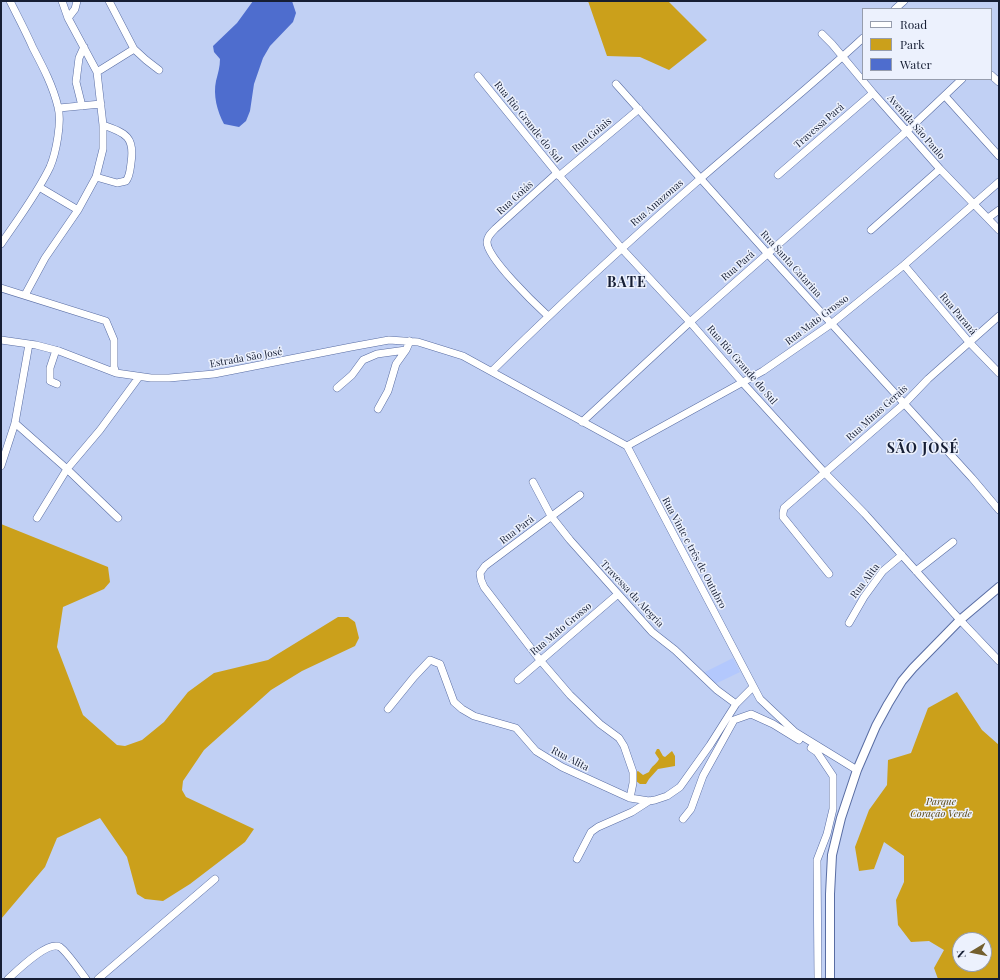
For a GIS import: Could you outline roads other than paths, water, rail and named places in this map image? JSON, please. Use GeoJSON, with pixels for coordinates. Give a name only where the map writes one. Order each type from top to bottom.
{"type":"FeatureCollection","features":[{"type":"Feature","properties":{"kind":"main road"},"geometry":{"type":"LineString","coordinates":[[830,979],[830,894],[832,855],[841,818],[857,770],[876,726],[902,682],[913,668],[960,620],[999,587]]}},
{"type":"Feature","properties":{"kind":"street"},"geometry":{"type":"LineString","coordinates":[[1,244],[39,187],[54,156],[57,143],[59,108],[50,82],[10,1]]}},
{"type":"Feature","properties":{"kind":"street"},"geometry":{"type":"LineString","coordinates":[[25,296],[45,258],[78,210],[96,177],[103,149],[103,125],[97,72],[68,18],[62,1]]}},
{"type":"Feature","properties":{"kind":"street"},"geometry":{"type":"LineString","coordinates":[[68,18],[75,9],[77,1]]}},
{"type":"Feature","properties":{"kind":"street"},"geometry":{"type":"LineString","coordinates":[[109,1],[134,49],[159,70]]}},
{"type":"Feature","properties":{"kind":"street"},"geometry":{"type":"LineString","coordinates":[[896,8],[904,1]]}},
{"type":"Feature","properties":{"kind":"street","name":"Avenida São Paulo"},"geometry":{"type":"LineString","coordinates":[[822,34],[862,80]]}},
{"type":"Feature","properties":{"kind":"street","name":"Rua Amazonas"},"geometry":{"type":"LineString","coordinates":[[492,371],[548,316],[700,178],[843,57],[862,39]]}},
{"type":"Feature","properties":{"kind":"street"},"geometry":{"type":"LineString","coordinates":[[82,106],[76,82],[79,58],[84,47]]}},
{"type":"Feature","properties":{"kind":"street"},"geometry":{"type":"LineString","coordinates":[[97,72],[134,49]]}},
{"type":"Feature","properties":{"kind":"street","name":"Rua Rio Grande do Sul"},"geometry":{"type":"LineString","coordinates":[[478,76],[558,175],[622,248],[825,473],[999,661]]}},
{"type":"Feature","properties":{"kind":"street","name":"Avenida São Paulo"},"geometry":{"type":"LineString","coordinates":[[862,80],[940,169],[999,230]]}},
{"type":"Feature","properties":{"kind":"street","name":"Rua Pará"},"geometry":{"type":"LineString","coordinates":[[582,422],[690,322],[907,131],[961,80]]}},
{"type":"Feature","properties":{"kind":"street","name":"Rua Santa Catarina"},"geometry":{"type":"LineString","coordinates":[[616,84],[831,324],[905,403],[999,510]]}},
{"type":"Feature","properties":{"kind":"street","name":"Travessa Pará"},"geometry":{"type":"LineString","coordinates":[[778,175],[873,93]]}},
{"type":"Feature","properties":{"kind":"street"},"geometry":{"type":"LineString","coordinates":[[945,96],[999,156]]}},
{"type":"Feature","properties":{"kind":"street"},"geometry":{"type":"LineString","coordinates":[[59,108],[101,104]]}},
{"type":"Feature","properties":{"kind":"street","name":"Rua Goiais"},"geometry":{"type":"LineString","coordinates":[[558,175],[639,109]]}},
{"type":"Feature","properties":{"kind":"street"},"geometry":{"type":"LineString","coordinates":[[96,177],[121,183],[126,181],[130,173],[132,149],[130,140],[124,133],[103,125]]}},
{"type":"Feature","properties":{"kind":"street"},"geometry":{"type":"LineString","coordinates":[[871,230],[940,169]]}},
{"type":"Feature","properties":{"kind":"street","name":"Rua Goiás"},"geometry":{"type":"LineString","coordinates":[[548,316],[504,271],[492,256],[488,249],[487,238],[558,175]]}},
{"type":"Feature","properties":{"kind":"street","name":"Rua Mato Grosso"},"geometry":{"type":"LineString","coordinates":[[627,446],[778,361],[831,324],[904,265],[999,182]]}},
{"type":"Feature","properties":{"kind":"street"},"geometry":{"type":"LineString","coordinates":[[39,187],[78,210]]}},
{"type":"Feature","properties":{"kind":"street"},"geometry":{"type":"LineString","coordinates":[[988,218],[999,210]]}},
{"type":"Feature","properties":{"kind":"street","name":"Rua Paraná"},"geometry":{"type":"LineString","coordinates":[[904,265],[969,342],[999,373]]}},
{"type":"Feature","properties":{"kind":"street"},"geometry":{"type":"LineString","coordinates":[[1,288],[106,320],[114,340],[114,367],[116,373]]}},
{"type":"Feature","properties":{"kind":"street","name":"Rua Minas Gerais"},"geometry":{"type":"LineString","coordinates":[[829,574],[783,517],[784,508],[905,403],[969,342],[999,316]]}},
{"type":"Feature","properties":{"kind":"street","name":"Estrada São José"},"geometry":{"type":"LineString","coordinates":[[1,340],[56,350],[116,373],[138,377],[169,378],[214,374],[351,346],[389,340],[410,341],[449,351],[463,356],[492,371]]}},
{"type":"Feature","properties":{"kind":"street"},"geometry":{"type":"LineString","coordinates":[[378,409],[388,391],[396,364],[406,350],[410,341]]}},
{"type":"Feature","properties":{"kind":"street"},"geometry":{"type":"LineString","coordinates":[[1,466],[15,423],[29,344]]}},
{"type":"Feature","properties":{"kind":"street"},"geometry":{"type":"LineString","coordinates":[[56,350],[50,368],[50,381],[57,384]]}},
{"type":"Feature","properties":{"kind":"street"},"geometry":{"type":"LineString","coordinates":[[337,388],[352,375],[363,360],[377,354],[406,350]]}},
{"type":"Feature","properties":{"kind":"street"},"geometry":{"type":"LineString","coordinates":[[492,371],[627,446]]}},
{"type":"Feature","properties":{"kind":"street"},"geometry":{"type":"LineString","coordinates":[[37,518],[67,469],[100,430],[138,377]]}},
{"type":"Feature","properties":{"kind":"street"},"geometry":{"type":"LineString","coordinates":[[15,423],[67,469],[118,518]]}},
{"type":"Feature","properties":{"kind":"street","name":"Rua Vinte e três de Outubro"},"geometry":{"type":"LineString","coordinates":[[627,446],[760,699],[795,732],[857,770]]}},
{"type":"Feature","properties":{"kind":"street","name":"Travessa da Alegria"},"geometry":{"type":"LineString","coordinates":[[533,482],[551,516],[570,540],[652,632],[675,650],[717,690],[736,704]]}},
{"type":"Feature","properties":{"kind":"street","name":"Rua Pará"},"geometry":{"type":"LineString","coordinates":[[540,660],[484,586],[481,580],[481,571],[551,516],[580,496]]}},
{"type":"Feature","properties":{"kind":"street"},"geometry":{"type":"LineString","coordinates":[[916,571],[952,542]]}},
{"type":"Feature","properties":{"kind":"street","name":"Rua Alita"},"geometry":{"type":"LineString","coordinates":[[849,624],[867,592],[883,571],[902,556]]}},
{"type":"Feature","properties":{"kind":"street","name":"Rua Mato Grosso"},"geometry":{"type":"LineString","coordinates":[[518,680],[618,594]]}},
{"type":"Feature","properties":{"kind":"street","name":"Rua Alita"},"geometry":{"type":"LineString","coordinates":[[388,709],[420,670],[430,660],[432,660],[440,664],[454,702],[462,709],[474,716],[516,728],[536,751],[548,760],[630,798],[655,800],[667,796],[680,787],[710,745],[736,704],[753,686]]}},
{"type":"Feature","properties":{"kind":"street"},"geometry":{"type":"LineString","coordinates":[[540,660],[570,695],[600,724],[619,738],[624,746],[633,772],[633,784],[630,798]]}},
{"type":"Feature","properties":{"kind":"street"},"geometry":{"type":"LineString","coordinates":[[683,819],[691,808],[703,776],[734,720],[751,714],[773,724],[818,752],[833,776],[833,809],[827,834],[817,860],[818,979]]}},
{"type":"Feature","properties":{"kind":"street"},"geometry":{"type":"LineString","coordinates":[[577,859],[592,832],[598,827],[632,812],[649,800]]}},
{"type":"Feature","properties":{"kind":"street"},"geometry":{"type":"LineString","coordinates":[[98,979],[215,880]]}},
{"type":"Feature","properties":{"kind":"street"},"geometry":{"type":"LineString","coordinates":[[8,979],[45,949],[56,945],[61,948],[86,979]]}},
{"type":"Feature","properties":{"kind":"water"},"geometry":{"type":"Polygon","coordinates":[[[253,1],[292,1],[296,13],[293,22],[270,46],[263,58],[254,84],[250,111],[246,121],[239,127],[224,124],[219,114],[215,97],[215,86],[220,59],[214,52],[213,46],[237,23],[253,1]]]}},
{"type":"Feature","properties":{"kind":"district","name":"BATE"},"geometry":{"type":"Point","coordinates":[627,283]}},
{"type":"Feature","properties":{"kind":"district","name":"SÃO JOSÉ"},"geometry":{"type":"Point","coordinates":[923,449]}},
{"type":"Feature","properties":{"kind":"park label","name":"Parque Coração Verde"},"geometry":{"type":"Point","coordinates":[941,808]}}]}
